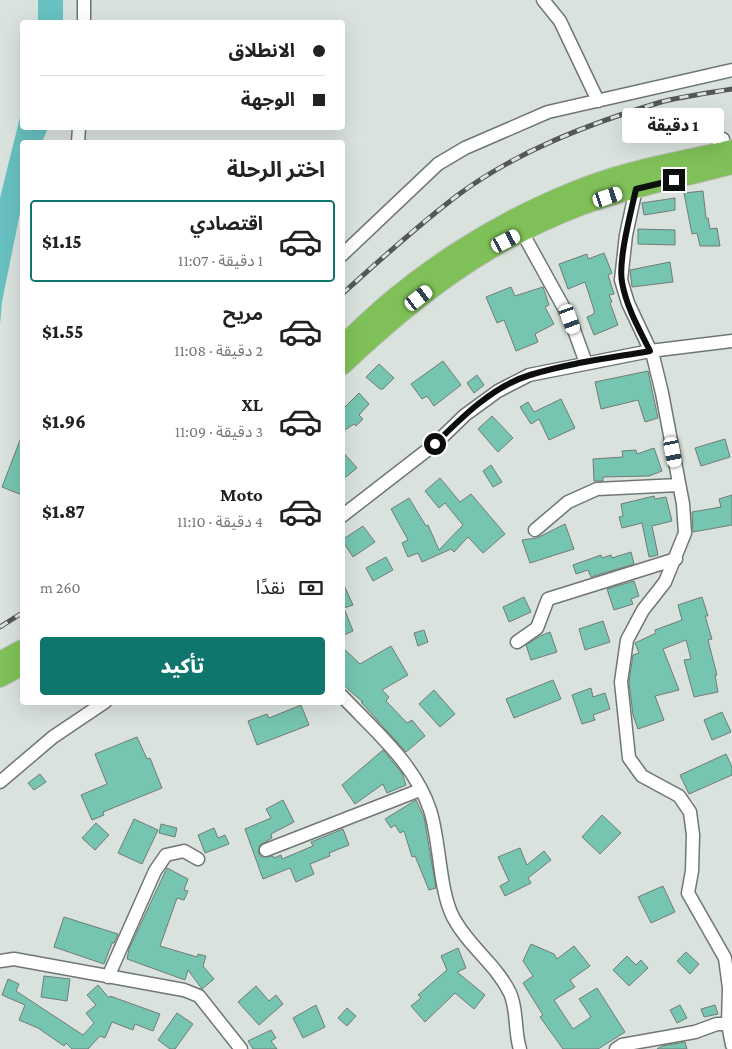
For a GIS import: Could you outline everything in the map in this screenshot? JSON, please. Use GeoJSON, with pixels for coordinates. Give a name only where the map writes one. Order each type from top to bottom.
{"type":"FeatureCollection","features":[{"type":"Feature","properties":{"kind":"highway"},"geometry":{"type":"LineString","coordinates":[[345,343],[406,289],[445,260],[481,237],[589,185],[723,147]]}},
{"type":"Feature","properties":{"kind":"highway"},"geometry":{"type":"LineString","coordinates":[[345,363],[380,330],[442,280],[490,249],[522,232],[582,206],[636,189],[732,165]]}},
{"type":"Feature","properties":{"kind":"highway"},"geometry":{"type":"LineString","coordinates":[[0,661],[20,650]]}},
{"type":"Feature","properties":{"kind":"highway"},"geometry":{"type":"LineString","coordinates":[[0,678],[20,667]]}},
{"type":"Feature","properties":{"kind":"street"},"geometry":{"type":"LineString","coordinates":[[84,0],[84,20]]}},
{"type":"Feature","properties":{"kind":"street"},"geometry":{"type":"LineString","coordinates":[[543,0],[560,21],[598,101]]}},
{"type":"Feature","properties":{"kind":"street"},"geometry":{"type":"LineString","coordinates":[[345,252],[438,164],[465,148],[548,112],[732,70]]}},
{"type":"Feature","properties":{"kind":"street"},"geometry":{"type":"LineString","coordinates":[[636,189],[626,235],[621,280],[628,303],[650,351],[662,393],[679,485],[685,532],[665,582],[643,610],[627,640],[621,682],[629,758],[642,776],[679,796],[690,812],[692,862],[688,893],[724,958],[729,988],[732,1045]]}},
{"type":"Feature","properties":{"kind":"street"},"geometry":{"type":"LineString","coordinates":[[522,232],[570,319],[586,363]]}},
{"type":"Feature","properties":{"kind":"street"},"geometry":{"type":"LineString","coordinates":[[345,514],[498,391],[529,375],[650,351],[732,341]]}},
{"type":"Feature","properties":{"kind":"street"},"geometry":{"type":"LineString","coordinates":[[535,530],[568,502],[597,489],[679,485]]}},
{"type":"Feature","properties":{"kind":"street"},"geometry":{"type":"LineString","coordinates":[[517,642],[537,628],[548,599],[676,558]]}},
{"type":"Feature","properties":{"kind":"street"},"geometry":{"type":"LineString","coordinates":[[345,699],[401,759],[430,809],[453,916],[470,942],[495,970],[510,995],[515,1015],[516,1038],[520,1049]]}},
{"type":"Feature","properties":{"kind":"street"},"geometry":{"type":"LineString","coordinates":[[0,782],[53,737],[101,705]]}},
{"type":"Feature","properties":{"kind":"street"},"geometry":{"type":"LineString","coordinates":[[266,850],[420,790]]}},
{"type":"Feature","properties":{"kind":"street"},"geometry":{"type":"LineString","coordinates":[[108,976],[155,871],[166,855],[184,851],[198,859]]}},
{"type":"Feature","properties":{"kind":"street"},"geometry":{"type":"LineString","coordinates":[[0,960],[14,959],[184,990],[199,996],[241,1049]]}},
{"type":"Feature","properties":{"kind":"street"},"geometry":{"type":"LineString","coordinates":[[616,1049],[622,1045],[695,1032],[717,1024],[730,1024]]}},
{"type":"Feature","properties":{"kind":"water"},"geometry":{"type":"Polygon","coordinates":[[[38,0],[63,0],[63,20],[38,20],[38,0]]]}},
{"type":"Feature","properties":{"kind":"water"},"geometry":{"type":"Polygon","coordinates":[[[20,117],[20,130],[47,130],[43,140],[20,140],[20,213],[2,302],[0,324],[0,198],[20,117]]]}},
{"type":"Feature","properties":{"kind":"building"},"geometry":{"type":"Polygon","coordinates":[[[703,191],[706,218],[708,218],[710,229],[717,228],[720,246],[700,246],[697,233],[692,234],[684,193],[703,191]]]}},
{"type":"Feature","properties":{"kind":"building"},"geometry":{"type":"Polygon","coordinates":[[[675,198],[675,210],[644,215],[642,203],[675,198]]]}},
{"type":"Feature","properties":{"kind":"building"},"geometry":{"type":"Polygon","coordinates":[[[638,229],[675,230],[675,245],[638,244],[638,229]]]}},
{"type":"Feature","properties":{"kind":"building"},"geometry":{"type":"Polygon","coordinates":[[[604,253],[612,273],[608,275],[614,294],[609,295],[618,325],[594,335],[587,317],[594,314],[594,310],[585,282],[568,289],[559,264],[587,254],[588,259],[604,253]]]}},
{"type":"Feature","properties":{"kind":"building"},"geometry":{"type":"Polygon","coordinates":[[[670,262],[673,282],[632,287],[630,270],[670,262]]]}},
{"type":"Feature","properties":{"kind":"building"},"geometry":{"type":"Polygon","coordinates":[[[511,287],[515,296],[543,287],[549,305],[545,307],[554,324],[535,334],[538,342],[516,351],[504,320],[497,323],[486,297],[511,287]]]}},
{"type":"Feature","properties":{"kind":"building"},"geometry":{"type":"Polygon","coordinates":[[[443,361],[461,385],[434,406],[427,396],[422,399],[411,384],[443,361]]]}},
{"type":"Feature","properties":{"kind":"building"},"geometry":{"type":"Polygon","coordinates":[[[379,364],[394,378],[383,389],[380,389],[366,377],[379,364]]]}},
{"type":"Feature","properties":{"kind":"building"},"geometry":{"type":"Polygon","coordinates":[[[648,371],[658,418],[645,422],[638,400],[601,409],[595,382],[648,371]]]}},
{"type":"Feature","properties":{"kind":"building"},"geometry":{"type":"Polygon","coordinates":[[[477,375],[484,385],[474,393],[467,383],[477,375]]]}},
{"type":"Feature","properties":{"kind":"building"},"geometry":{"type":"Polygon","coordinates":[[[359,393],[369,404],[359,415],[363,419],[356,426],[354,424],[345,430],[345,407],[359,393]]]}},
{"type":"Feature","properties":{"kind":"building"},"geometry":{"type":"Polygon","coordinates":[[[561,399],[575,428],[549,440],[539,419],[531,424],[520,407],[528,402],[534,412],[561,399]]]}},
{"type":"Feature","properties":{"kind":"building"},"geometry":{"type":"Polygon","coordinates":[[[492,416],[513,438],[498,452],[478,429],[492,416]]]}},
{"type":"Feature","properties":{"kind":"building"},"geometry":{"type":"Polygon","coordinates":[[[725,439],[730,457],[701,466],[695,448],[725,439]]]}},
{"type":"Feature","properties":{"kind":"building"},"geometry":{"type":"Polygon","coordinates":[[[20,440],[20,494],[2,487],[20,440]]]}},
{"type":"Feature","properties":{"kind":"building"},"geometry":{"type":"Polygon","coordinates":[[[654,448],[662,471],[649,476],[603,477],[603,481],[594,481],[593,459],[623,457],[622,451],[636,450],[637,454],[654,448]]]}},
{"type":"Feature","properties":{"kind":"building"},"geometry":{"type":"Polygon","coordinates":[[[345,454],[357,468],[345,478],[345,454]]]}},
{"type":"Feature","properties":{"kind":"building"},"geometry":{"type":"Polygon","coordinates":[[[491,465],[502,482],[493,487],[483,471],[491,465]]]}},
{"type":"Feature","properties":{"kind":"building"},"geometry":{"type":"Polygon","coordinates":[[[440,478],[460,502],[471,494],[505,534],[483,553],[468,537],[454,552],[451,549],[422,562],[418,553],[408,557],[402,543],[408,540],[391,509],[409,498],[426,526],[428,525],[439,550],[463,525],[445,503],[439,508],[425,491],[440,478]]]}},
{"type":"Feature","properties":{"kind":"building"},"geometry":{"type":"Polygon","coordinates":[[[732,495],[732,525],[693,532],[692,512],[721,507],[719,499],[732,495]]]}},
{"type":"Feature","properties":{"kind":"building"},"geometry":{"type":"Polygon","coordinates":[[[654,496],[655,499],[666,497],[672,521],[652,526],[658,555],[649,557],[642,523],[622,528],[619,517],[623,516],[621,504],[654,496]]]}},
{"type":"Feature","properties":{"kind":"building"},"geometry":{"type":"Polygon","coordinates":[[[565,524],[574,549],[530,563],[522,540],[537,538],[565,524]]]}},
{"type":"Feature","properties":{"kind":"building"},"geometry":{"type":"Polygon","coordinates":[[[363,526],[375,542],[353,557],[345,545],[345,538],[363,526]]]}},
{"type":"Feature","properties":{"kind":"building"},"geometry":{"type":"Polygon","coordinates":[[[631,552],[634,564],[591,577],[588,570],[576,574],[573,565],[601,555],[602,558],[611,555],[612,558],[631,552]]]}},
{"type":"Feature","properties":{"kind":"building"},"geometry":{"type":"Polygon","coordinates":[[[386,557],[393,570],[373,581],[366,568],[386,557]]]}},
{"type":"Feature","properties":{"kind":"building"},"geometry":{"type":"Polygon","coordinates":[[[634,581],[639,596],[631,599],[633,604],[614,610],[607,589],[634,581]]]}},
{"type":"Feature","properties":{"kind":"building"},"geometry":{"type":"Polygon","coordinates":[[[345,588],[353,605],[345,608],[345,588]]]}},
{"type":"Feature","properties":{"kind":"building"},"geometry":{"type":"Polygon","coordinates":[[[524,597],[531,612],[509,622],[503,607],[524,597]]]}},
{"type":"Feature","properties":{"kind":"building"},"geometry":{"type":"Polygon","coordinates":[[[702,597],[712,639],[708,640],[717,675],[715,675],[718,692],[694,697],[684,660],[691,659],[686,640],[663,649],[679,690],[655,696],[664,720],[638,729],[633,715],[629,682],[633,655],[639,653],[635,643],[656,633],[655,630],[682,620],[678,605],[702,597]]]}},
{"type":"Feature","properties":{"kind":"building"},"geometry":{"type":"Polygon","coordinates":[[[345,611],[353,631],[345,635],[345,611]]]}},
{"type":"Feature","properties":{"kind":"building"},"geometry":{"type":"Polygon","coordinates":[[[603,621],[610,642],[585,650],[579,629],[603,621]]]}},
{"type":"Feature","properties":{"kind":"building"},"geometry":{"type":"Polygon","coordinates":[[[424,630],[428,642],[418,646],[414,633],[424,630]]]}},
{"type":"Feature","properties":{"kind":"building"},"geometry":{"type":"Polygon","coordinates":[[[550,632],[557,652],[531,660],[526,645],[550,632]]]}},
{"type":"Feature","properties":{"kind":"building"},"geometry":{"type":"Polygon","coordinates":[[[391,646],[408,675],[382,690],[389,697],[386,701],[407,723],[412,720],[425,736],[406,752],[361,702],[363,702],[345,687],[345,650],[360,664],[391,646]]]}},
{"type":"Feature","properties":{"kind":"building"},"geometry":{"type":"Polygon","coordinates":[[[553,680],[561,699],[514,718],[506,699],[553,680]]]}},
{"type":"Feature","properties":{"kind":"building"},"geometry":{"type":"Polygon","coordinates":[[[591,688],[593,697],[605,693],[610,709],[593,715],[595,720],[582,724],[572,695],[591,688]]]}},
{"type":"Feature","properties":{"kind":"building"},"geometry":{"type":"Polygon","coordinates":[[[434,690],[455,714],[440,727],[419,704],[434,690]]]}},
{"type":"Feature","properties":{"kind":"building"},"geometry":{"type":"Polygon","coordinates":[[[301,705],[309,725],[257,745],[248,721],[267,714],[269,718],[301,705]]]}},
{"type":"Feature","properties":{"kind":"building"},"geometry":{"type":"Polygon","coordinates":[[[722,712],[731,732],[712,740],[704,720],[722,712]]]}},
{"type":"Feature","properties":{"kind":"building"},"geometry":{"type":"Polygon","coordinates":[[[137,737],[147,759],[150,758],[162,788],[103,812],[104,815],[92,820],[81,795],[107,784],[95,754],[137,737]]]}},
{"type":"Feature","properties":{"kind":"building"},"geometry":{"type":"Polygon","coordinates":[[[383,750],[402,773],[406,785],[387,793],[383,784],[355,804],[342,785],[383,750]]]}},
{"type":"Feature","properties":{"kind":"building"},"geometry":{"type":"Polygon","coordinates":[[[726,754],[732,767],[732,775],[689,794],[680,775],[726,754]]]}},
{"type":"Feature","properties":{"kind":"building"},"geometry":{"type":"Polygon","coordinates":[[[40,774],[46,782],[34,790],[28,783],[40,774]]]}},
{"type":"Feature","properties":{"kind":"building"},"geometry":{"type":"Polygon","coordinates":[[[283,800],[294,822],[271,834],[272,838],[260,845],[258,852],[261,857],[273,856],[274,858],[281,855],[282,859],[313,846],[311,842],[343,829],[349,845],[329,853],[330,856],[310,864],[314,874],[296,882],[290,868],[263,879],[245,829],[271,818],[266,809],[283,800]]]}},
{"type":"Feature","properties":{"kind":"building"},"geometry":{"type":"Polygon","coordinates":[[[416,800],[424,817],[436,888],[429,890],[415,856],[412,857],[404,831],[400,833],[395,825],[391,828],[385,819],[416,800]]]}},
{"type":"Feature","properties":{"kind":"building"},"geometry":{"type":"Polygon","coordinates":[[[602,815],[621,833],[600,854],[582,837],[602,815]]]}},
{"type":"Feature","properties":{"kind":"building"},"geometry":{"type":"Polygon","coordinates":[[[134,819],[158,830],[142,864],[118,853],[134,819]]]}},
{"type":"Feature","properties":{"kind":"building"},"geometry":{"type":"Polygon","coordinates":[[[96,823],[109,835],[95,850],[82,838],[96,823]]]}},
{"type":"Feature","properties":{"kind":"building"},"geometry":{"type":"Polygon","coordinates":[[[161,824],[177,828],[175,837],[159,833],[161,824]]]}},
{"type":"Feature","properties":{"kind":"building"},"geometry":{"type":"Polygon","coordinates":[[[214,828],[218,838],[225,835],[229,844],[205,853],[198,835],[214,828]]]}},
{"type":"Feature","properties":{"kind":"building"},"geometry":{"type":"Polygon","coordinates":[[[520,848],[527,865],[544,851],[551,860],[528,878],[531,883],[505,896],[500,886],[509,881],[498,857],[520,848]]]}},
{"type":"Feature","properties":{"kind":"building"},"geometry":{"type":"Polygon","coordinates":[[[167,868],[188,879],[184,890],[188,891],[184,900],[177,898],[160,946],[197,957],[198,954],[206,956],[203,966],[214,979],[202,989],[188,970],[185,980],[127,959],[129,949],[167,868]]]}},
{"type":"Feature","properties":{"kind":"building"},"geometry":{"type":"Polygon","coordinates":[[[663,886],[675,912],[651,923],[638,897],[663,886]]]}},
{"type":"Feature","properties":{"kind":"building"},"geometry":{"type":"Polygon","coordinates":[[[64,917],[118,934],[114,943],[112,943],[104,964],[54,947],[64,917]]]}},
{"type":"Feature","properties":{"kind":"building"},"geometry":{"type":"Polygon","coordinates":[[[531,944],[554,954],[557,959],[574,946],[590,966],[570,980],[575,987],[554,1000],[573,1029],[591,1017],[579,999],[597,988],[625,1032],[598,1049],[563,1049],[540,1017],[543,1015],[523,983],[533,976],[523,961],[531,944]]]}},
{"type":"Feature","properties":{"kind":"building"},"geometry":{"type":"Polygon","coordinates":[[[458,948],[466,968],[457,972],[485,995],[474,1009],[455,993],[425,1022],[411,1006],[421,998],[418,995],[447,970],[441,956],[458,948]]]}},
{"type":"Feature","properties":{"kind":"building"},"geometry":{"type":"Polygon","coordinates":[[[686,952],[699,964],[690,974],[677,961],[686,952]]]}},
{"type":"Feature","properties":{"kind":"building"},"geometry":{"type":"Polygon","coordinates":[[[627,956],[636,965],[641,960],[648,968],[629,986],[613,970],[627,956]]]}},
{"type":"Feature","properties":{"kind":"building"},"geometry":{"type":"Polygon","coordinates":[[[44,976],[70,979],[67,1001],[41,997],[44,976]]]}},
{"type":"Feature","properties":{"kind":"building"},"geometry":{"type":"Polygon","coordinates":[[[8,979],[19,984],[16,991],[83,1035],[94,1023],[86,1013],[96,1005],[87,995],[98,985],[109,998],[110,996],[160,1014],[153,1031],[135,1024],[133,1030],[112,1022],[105,1038],[100,1036],[88,1049],[72,1049],[66,1043],[64,1046],[38,1028],[19,1020],[25,1005],[2,995],[8,979]]]}},
{"type":"Feature","properties":{"kind":"building"},"geometry":{"type":"Polygon","coordinates":[[[256,986],[269,1001],[276,995],[283,1004],[259,1025],[238,1002],[256,986]]]}},
{"type":"Feature","properties":{"kind":"building"},"geometry":{"type":"Polygon","coordinates":[[[316,1005],[325,1027],[303,1038],[293,1018],[316,1005]]]}},
{"type":"Feature","properties":{"kind":"building"},"geometry":{"type":"Polygon","coordinates":[[[680,1005],[687,1018],[677,1023],[670,1010],[680,1005]]]}},
{"type":"Feature","properties":{"kind":"building"},"geometry":{"type":"Polygon","coordinates":[[[715,1005],[718,1014],[704,1017],[701,1009],[715,1005]]]}},
{"type":"Feature","properties":{"kind":"building"},"geometry":{"type":"Polygon","coordinates":[[[347,1008],[356,1016],[347,1026],[338,1018],[347,1008]]]}},
{"type":"Feature","properties":{"kind":"building"},"geometry":{"type":"Polygon","coordinates":[[[177,1013],[193,1024],[175,1049],[170,1049],[158,1040],[177,1013]]]}},
{"type":"Feature","properties":{"kind":"building"},"geometry":{"type":"Polygon","coordinates":[[[271,1030],[276,1038],[271,1041],[277,1049],[253,1049],[248,1041],[271,1030]]]}},
{"type":"Feature","properties":{"kind":"building"},"geometry":{"type":"Polygon","coordinates":[[[685,1042],[687,1049],[657,1049],[662,1046],[685,1042]]]}},
{"type":"Feature","properties":{"kind":"railway"},"geometry":{"type":"LineString","coordinates":[[345,291],[399,243],[458,195],[505,165],[555,140],[608,119],[661,102],[732,89]]}},
{"type":"Feature","properties":{"kind":"railway"},"geometry":{"type":"LineString","coordinates":[[0,627],[20,614]]}},
{"type":"Feature","properties":{"kind":"route"},"geometry":{"type":"LineString","coordinates":[[435,444],[465,415],[498,391],[529,375],[650,351],[628,303],[621,280],[626,235],[636,189],[674,180]]}}]}
